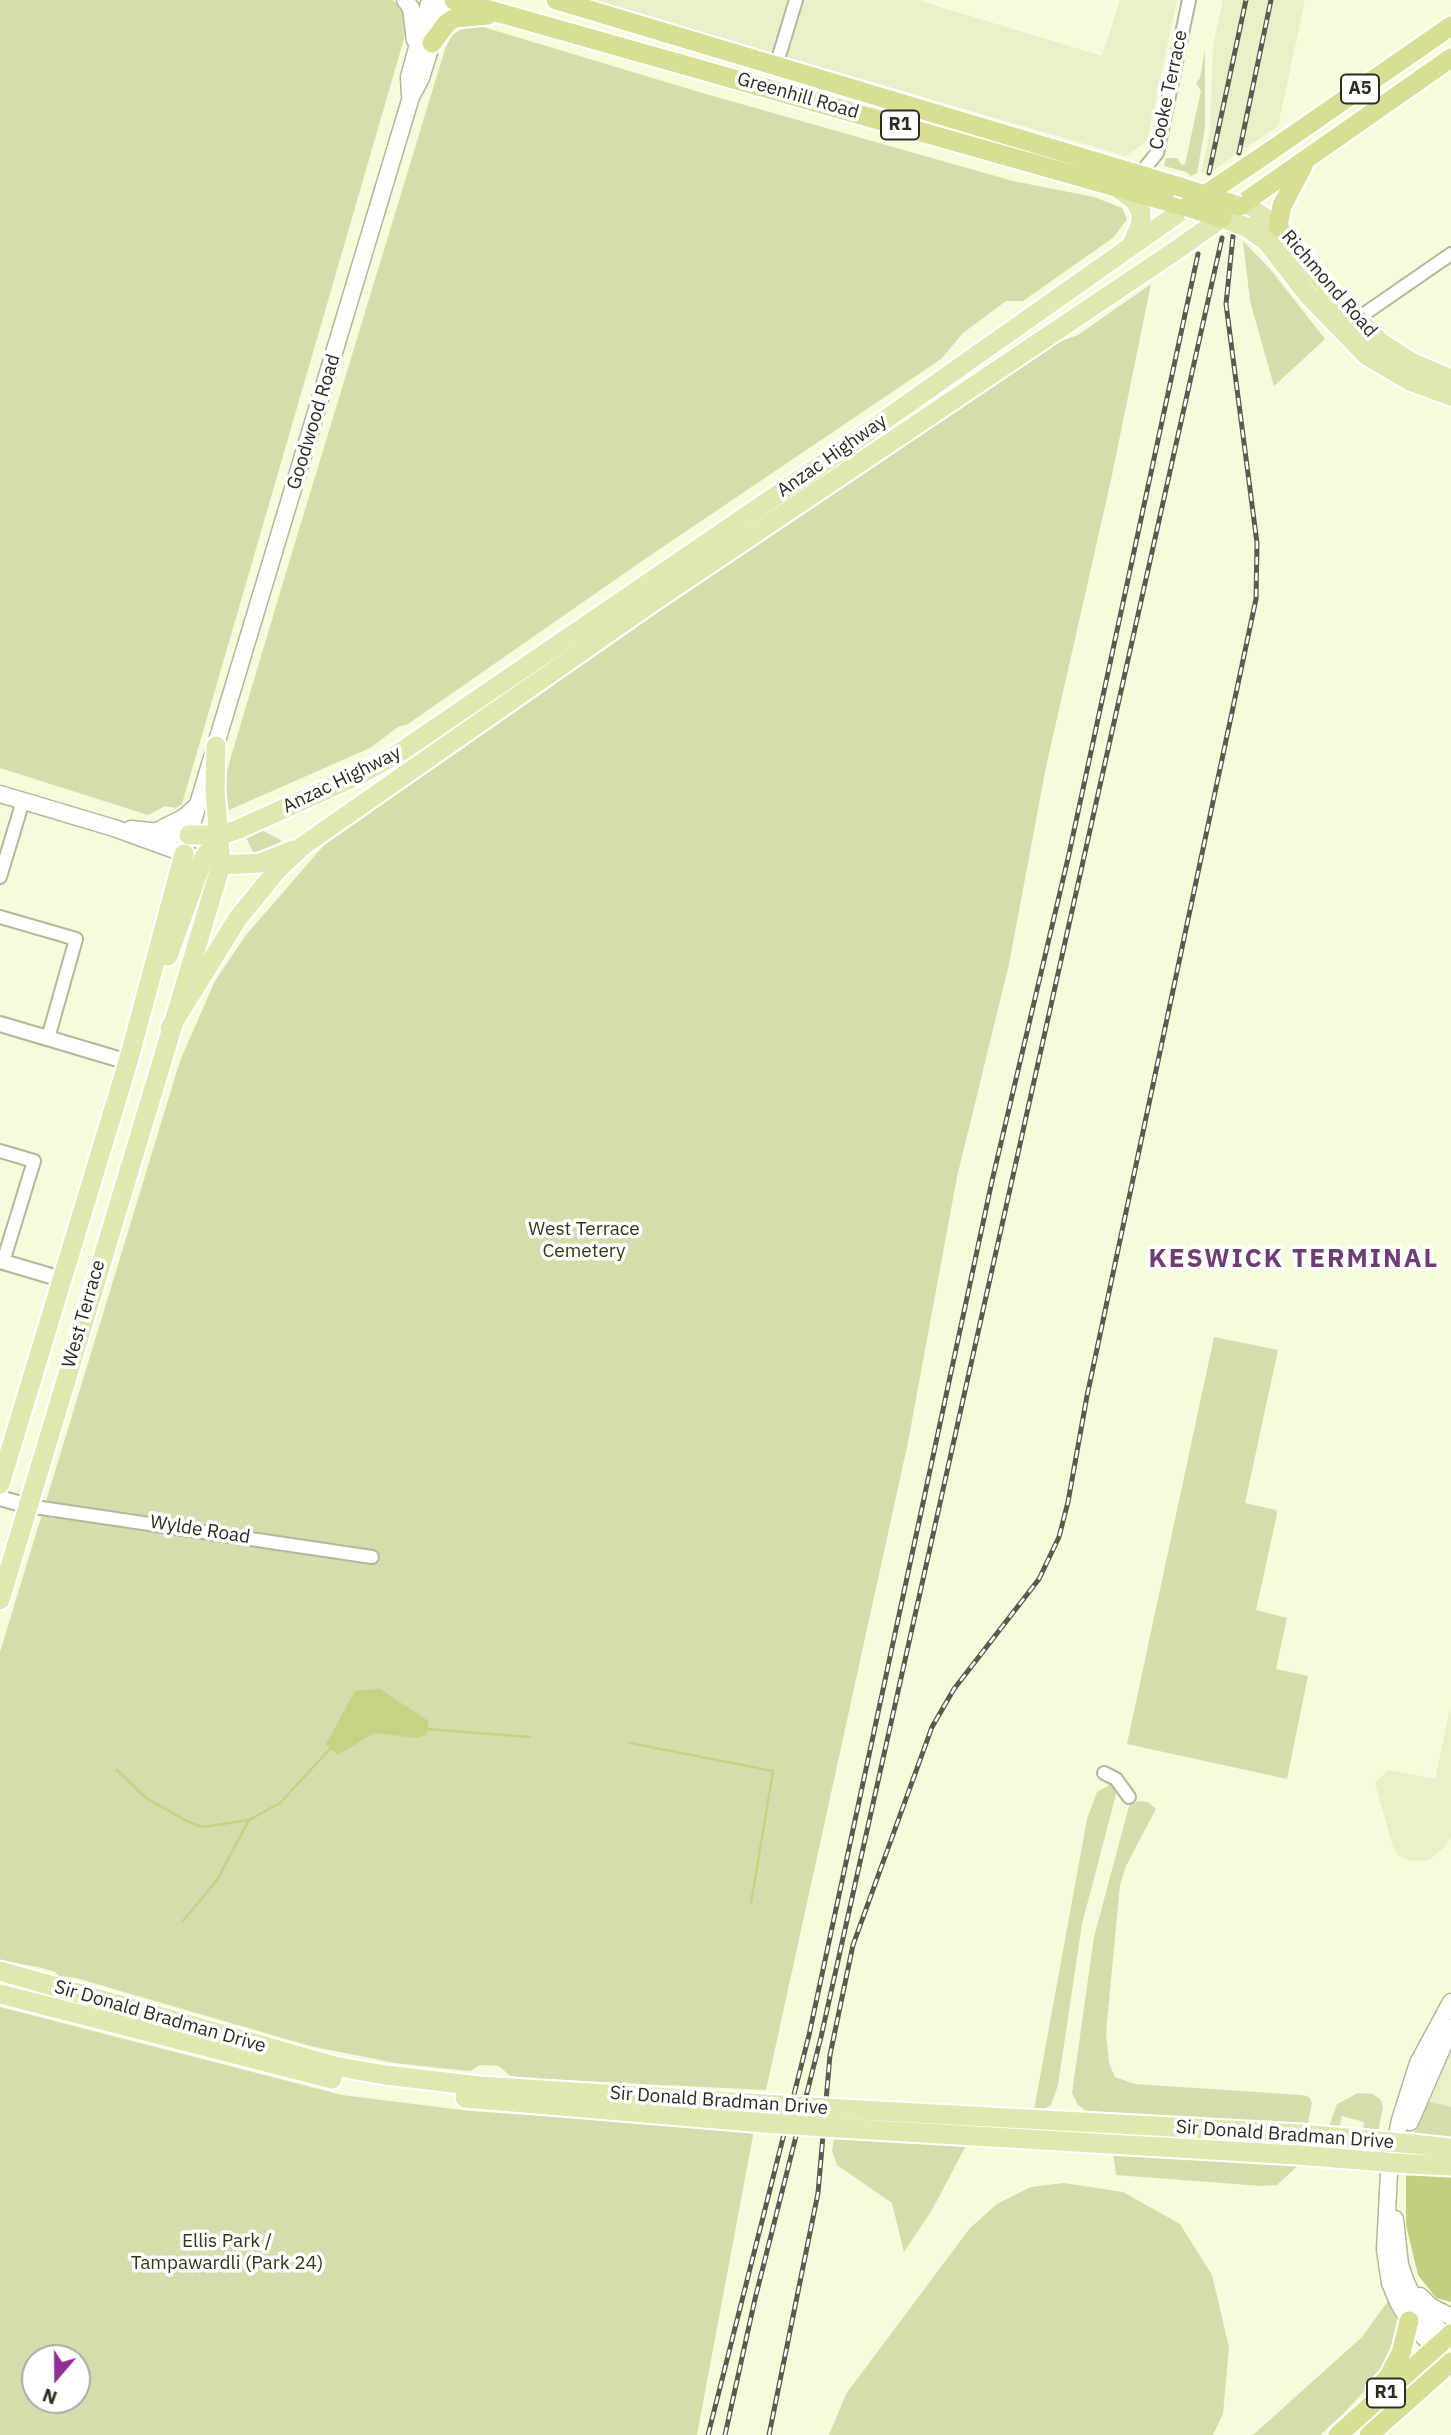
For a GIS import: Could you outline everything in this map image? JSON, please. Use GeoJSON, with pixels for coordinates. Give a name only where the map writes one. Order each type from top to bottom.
{"type":"FeatureCollection","features":[{"type":"Feature","properties":{"kind":"highway","name":"Greenhill Road"},"geometry":{"type":"LineString","coordinates":[[454,0],[1177,202],[1222,218]]}},
{"type":"Feature","properties":{"kind":"highway","name":"Greenhill Road"},"geometry":{"type":"LineString","coordinates":[[556,0],[1140,174],[1177,202]]}},
{"type":"Feature","properties":{"kind":"highway"},"geometry":{"type":"LineString","coordinates":[[432,43],[447,23],[455,18],[468,15],[513,17]]}},
{"type":"Feature","properties":{"kind":"highway"},"geometry":{"type":"LineString","coordinates":[[642,26],[638,40],[644,45],[669,53],[690,66]]}},
{"type":"Feature","properties":{"kind":"highway","name":"A5"},"geometry":{"type":"LineString","coordinates":[[1205,195],[1451,26]]}},
{"type":"Feature","properties":{"kind":"highway","name":"Anzac Highway"},"geometry":{"type":"LineString","coordinates":[[1250,210],[1307,159],[1451,58]]}},
{"type":"Feature","properties":{"kind":"highway"},"geometry":{"type":"LineString","coordinates":[[843,86],[858,100],[884,108],[890,113],[888,121]]}},
{"type":"Feature","properties":{"kind":"highway"},"geometry":{"type":"LineString","coordinates":[[1278,227],[1282,206],[1307,159]]}},
{"type":"Feature","properties":{"kind":"highway","name":"Greenhill Road"},"geometry":{"type":"LineString","coordinates":[[1177,202],[1205,195]]}},
{"type":"Feature","properties":{"kind":"highway","name":"Richmond Road"},"geometry":{"type":"LineString","coordinates":[[1205,195],[1250,210]]}},
{"type":"Feature","properties":{"kind":"highway"},"geometry":{"type":"LineString","coordinates":[[1338,2435],[1348,2415],[1388,2378],[1401,2353],[1409,2321]]}},
{"type":"Feature","properties":{"kind":"highway","name":"R1"},"geometry":{"type":"LineString","coordinates":[[1338,2435],[1447,2349]]}},
{"type":"Feature","properties":{"kind":"highway","name":"R1"},"geometry":{"type":"LineString","coordinates":[[1369,2435],[1447,2349]]}},
{"type":"Feature","properties":{"kind":"main road"},"geometry":{"type":"LineString","coordinates":[[405,0],[414,24],[415,53]]}},
{"type":"Feature","properties":{"kind":"main road","name":"Goodwood Road"},"geometry":{"type":"LineString","coordinates":[[411,97],[409,77],[430,0]]}},
{"type":"Feature","properties":{"kind":"main road","name":"Goodwood Road"},"geometry":{"type":"LineString","coordinates":[[186,844],[411,97],[421,78],[445,0]]}},
{"type":"Feature","properties":{"kind":"main road"},"geometry":{"type":"LineString","coordinates":[[1111,184],[1134,200],[1141,212],[1141,223],[1132,244]]}},
{"type":"Feature","properties":{"kind":"main road","name":"Anzac Highway"},"geometry":{"type":"LineString","coordinates":[[186,844],[220,835],[345,781],[402,751],[860,437],[1132,244],[1177,202]]}},
{"type":"Feature","properties":{"kind":"main road","name":"Anzac Highway"},"geometry":{"type":"LineString","coordinates":[[304,845],[522,692],[1222,218],[1250,210]]}},
{"type":"Feature","properties":{"kind":"main road","name":"Richmond Road"},"geometry":{"type":"LineString","coordinates":[[1250,210],[1278,227],[1350,326],[1366,355],[1388,370],[1451,396]]}},
{"type":"Feature","properties":{"kind":"main road","name":"Richmond Road"},"geometry":{"type":"LineString","coordinates":[[1250,210],[1266,241],[1350,326],[1410,362],[1451,379]]}},
{"type":"Feature","properties":{"kind":"main road"},"geometry":{"type":"LineString","coordinates":[[860,437],[872,454]]}},
{"type":"Feature","properties":{"kind":"main road","name":"Goodwood Road"},"geometry":{"type":"LineString","coordinates":[[216,747],[215,789],[220,835]]}},
{"type":"Feature","properties":{"kind":"main road"},"geometry":{"type":"LineString","coordinates":[[0,794],[114,828],[186,844]]}},
{"type":"Feature","properties":{"kind":"main road"},"geometry":{"type":"LineString","coordinates":[[157,831],[183,818],[198,805]]}},
{"type":"Feature","properties":{"kind":"main road"},"geometry":{"type":"LineString","coordinates":[[114,828],[157,831],[186,844],[212,862],[260,863],[304,845]]}},
{"type":"Feature","properties":{"kind":"main road","name":"West Terrace"},"geometry":{"type":"LineString","coordinates":[[0,1600],[170,1028],[220,835]]}},
{"type":"Feature","properties":{"kind":"main road","name":"West Terrace"},"geometry":{"type":"LineString","coordinates":[[0,1484],[128,1062],[186,844]]}},
{"type":"Feature","properties":{"kind":"main road","name":"West Terrace"},"geometry":{"type":"LineString","coordinates":[[170,1028],[238,918],[270,878],[304,845]]}},
{"type":"Feature","properties":{"kind":"main road","name":"West Terrace"},"geometry":{"type":"LineString","coordinates":[[128,1062],[212,862]]}},
{"type":"Feature","properties":{"kind":"main road"},"geometry":{"type":"LineString","coordinates":[[61,1279],[92,1289]]}},
{"type":"Feature","properties":{"kind":"main road","name":"Sir Donald Bradman Drive"},"geometry":{"type":"LineString","coordinates":[[0,1971],[334,2066],[479,2086],[765,2113]]}},
{"type":"Feature","properties":{"kind":"main road","name":"Sir Donald Bradman Drive"},"geometry":{"type":"LineString","coordinates":[[0,1994],[332,2079],[388,2089],[840,2118],[965,2135],[1030,2140],[1451,2166]]}},
{"type":"Feature","properties":{"kind":"main road"},"geometry":{"type":"LineString","coordinates":[[1447,2349],[1409,2321],[1391,2283],[1385,2249],[1389,2174],[1418,2063],[1451,2002]]}},
{"type":"Feature","properties":{"kind":"main road"},"geometry":{"type":"LineString","coordinates":[[1447,2349],[1416,2304],[1406,2282],[1396,2238],[1396,2175],[1419,2095],[1451,2028]]}},
{"type":"Feature","properties":{"kind":"main road","name":"Sir Donald Bradman Drive"},"geometry":{"type":"LineString","coordinates":[[840,2118],[970,2115],[1302,2134],[1451,2148]]}},
{"type":"Feature","properties":{"kind":"main road"},"geometry":{"type":"LineString","coordinates":[[1406,2282],[1430,2306],[1451,2317]]}},
{"type":"Feature","properties":{"kind":"street"},"geometry":{"type":"LineString","coordinates":[[776,65],[796,0]]}},
{"type":"Feature","properties":{"kind":"street","name":"Cooke Terrace"},"geometry":{"type":"LineString","coordinates":[[1140,174],[1157,153],[1189,0]]}},
{"type":"Feature","properties":{"kind":"street"},"geometry":{"type":"LineString","coordinates":[[1350,326],[1451,254]]}},
{"type":"Feature","properties":{"kind":"street"},"geometry":{"type":"LineString","coordinates":[[0,877],[23,801]]}},
{"type":"Feature","properties":{"kind":"street"},"geometry":{"type":"LineString","coordinates":[[0,917],[76,939],[48,1038]]}},
{"type":"Feature","properties":{"kind":"street"},"geometry":{"type":"LineString","coordinates":[[0,1024],[128,1062]]}},
{"type":"Feature","properties":{"kind":"street"},"geometry":{"type":"LineString","coordinates":[[0,1151],[34,1161],[2,1262],[61,1279]]}},
{"type":"Feature","properties":{"kind":"street"},"geometry":{"type":"LineString","coordinates":[[0,1497],[28,1506]]}},
{"type":"Feature","properties":{"kind":"street","name":"Wylde Road"},"geometry":{"type":"LineString","coordinates":[[28,1506],[372,1557]]}},
{"type":"Feature","properties":{"kind":"street"},"geometry":{"type":"LineString","coordinates":[[1104,1773],[1116,1779],[1129,1797]]}},
{"type":"Feature","properties":{"kind":"shaded area"},"geometry":{"type":"Polygon","coordinates":[[[591,0],[917,0],[1102,56],[1120,0],[1177,0],[1147,141],[1126,156],[591,0]]]}},
{"type":"Feature","properties":{"kind":"shaded area"},"geometry":{"type":"Polygon","coordinates":[[[1223,0],[1305,0],[1278,126],[1209,173],[1201,173],[1210,131],[1213,46],[1223,0]]]}},
{"type":"Feature","properties":{"kind":"shaded area"},"geometry":{"type":"Polygon","coordinates":[[[380,1689],[429,1722],[426,1735],[417,1738],[374,1733],[338,1755],[326,1744],[355,1691],[380,1689]]]}},
{"type":"Feature","properties":{"kind":"shaded area"},"geometry":{"type":"Polygon","coordinates":[[[1451,1705],[1451,1836],[1445,1847],[1429,1860],[1411,1861],[1399,1856],[1393,1847],[1375,1783],[1388,1770],[1435,1779],[1451,1705]]]}},
{"type":"Feature","properties":{"kind":"shaded area"},"geometry":{"type":"Polygon","coordinates":[[[1451,2053],[1451,2113],[1427,2108],[1451,2053]]]}},
{"type":"Feature","properties":{"kind":"shaded area"},"geometry":{"type":"Polygon","coordinates":[[[1406,2168],[1451,2172],[1451,2302],[1436,2298],[1418,2275],[1406,2225],[1406,2168]]]}},
{"type":"Feature","properties":{"kind":"green space"},"geometry":{"type":"Polygon","coordinates":[[[0,0],[392,0],[400,6],[408,25],[182,804],[176,808],[165,806],[148,815],[0,768],[0,0]]]}},
{"type":"Feature","properties":{"kind":"green space"},"geometry":{"type":"Polygon","coordinates":[[[467,26],[480,26],[699,92],[1013,181],[1094,197],[1122,208],[1127,219],[1114,237],[1023,301],[1006,301],[963,333],[941,359],[642,561],[408,724],[398,727],[370,748],[229,810],[223,792],[227,770],[294,546],[445,49],[452,35],[467,26]]]}},
{"type":"Feature","properties":{"kind":"green space"},"geometry":{"type":"Polygon","coordinates":[[[1205,49],[1205,128],[1197,173],[1191,176],[1164,166],[1166,158],[1177,158],[1182,165],[1185,164],[1201,91],[1196,83],[1200,78],[1205,49]]]}},
{"type":"Feature","properties":{"kind":"green space"},"geometry":{"type":"Polygon","coordinates":[[[1243,241],[1270,269],[1325,339],[1274,386],[1250,301],[1243,241]]]}},
{"type":"Feature","properties":{"kind":"green space","name":"West Terrace Cemetery"},"geometry":{"type":"Polygon","coordinates":[[[1151,284],[1111,480],[1046,767],[1009,964],[957,1177],[908,1442],[766,2090],[519,2078],[509,2075],[499,2066],[479,2065],[471,2071],[395,2063],[310,2046],[76,1978],[59,1976],[42,1968],[0,1960],[0,1652],[180,1061],[215,981],[246,935],[338,829],[1040,349],[1078,335],[1151,284]]]}},
{"type":"Feature","properties":{"kind":"green space"},"geometry":{"type":"Polygon","coordinates":[[[260,829],[282,841],[255,857],[246,837],[260,829]]]}},
{"type":"Feature","properties":{"kind":"green space"},"geometry":{"type":"Polygon","coordinates":[[[1214,1337],[1278,1350],[1245,1503],[1276,1510],[1277,1514],[1256,1610],[1287,1618],[1276,1669],[1308,1676],[1287,1779],[1127,1744],[1214,1337]]]}},
{"type":"Feature","properties":{"kind":"green space"},"geometry":{"type":"Polygon","coordinates":[[[1113,1783],[1118,1787],[1082,1924],[1058,2085],[1051,2105],[1043,2110],[1034,2110],[1087,1819],[1097,1792],[1113,1783]]]}},
{"type":"Feature","properties":{"kind":"green space"},"geometry":{"type":"Polygon","coordinates":[[[1138,1801],[1148,1802],[1156,1809],[1126,1866],[1120,1885],[1106,2033],[1109,2063],[1115,2077],[1135,2084],[1302,2095],[1309,2097],[1312,2103],[1307,2128],[1090,2114],[1078,2105],[1072,2093],[1094,1937],[1129,1806],[1138,1801]]]}},
{"type":"Feature","properties":{"kind":"green space","name":"Ellis Park / Tampawardli (Park 24)"},"geometry":{"type":"Polygon","coordinates":[[[0,2007],[342,2095],[470,2111],[754,2130],[697,2435],[0,2435],[0,2007]]]}},
{"type":"Feature","properties":{"kind":"green space"},"geometry":{"type":"Polygon","coordinates":[[[1358,2093],[1373,2094],[1381,2100],[1383,2107],[1378,2132],[1363,2131],[1364,2122],[1342,2116],[1339,2129],[1328,2129],[1337,2104],[1358,2093]]]}},
{"type":"Feature","properties":{"kind":"green space"},"geometry":{"type":"Polygon","coordinates":[[[1426,2101],[1451,2107],[1451,2138],[1414,2134],[1426,2101]]]}},
{"type":"Feature","properties":{"kind":"green space"},"geometry":{"type":"Polygon","coordinates":[[[835,2132],[969,2140],[932,2210],[904,2252],[892,2203],[837,2165],[832,2151],[835,2132]]]}},
{"type":"Feature","properties":{"kind":"green space"},"geometry":{"type":"Polygon","coordinates":[[[1113,2151],[1303,2161],[1277,2185],[1262,2186],[1116,2175],[1113,2151]]]}},
{"type":"Feature","properties":{"kind":"green space"},"geometry":{"type":"Polygon","coordinates":[[[1064,2183],[1123,2192],[1180,2224],[1212,2275],[1229,2347],[1223,2414],[1213,2435],[829,2435],[846,2394],[970,2228],[997,2204],[1031,2187],[1064,2183]]]}},
{"type":"Feature","properties":{"kind":"green space"},"geometry":{"type":"Polygon","coordinates":[[[1388,2301],[1400,2328],[1398,2346],[1382,2372],[1343,2414],[1320,2435],[1253,2435],[1362,2337],[1388,2301]]]}},
{"type":"Feature","properties":{"kind":"waterway"},"geometry":{"type":"LineString","coordinates":[[427,1729],[530,1737]]}},
{"type":"Feature","properties":{"kind":"waterway"},"geometry":{"type":"LineString","coordinates":[[630,1743],[773,1771],[751,1903]]}},
{"type":"Feature","properties":{"kind":"waterway"},"geometry":{"type":"LineString","coordinates":[[182,1922],[217,1880],[249,1820],[280,1803],[330,1749]]}},
{"type":"Feature","properties":{"kind":"waterway"},"geometry":{"type":"LineString","coordinates":[[117,1770],[146,1798],[202,1827],[249,1820]]}},
{"type":"Feature","properties":{"kind":"railway"},"geometry":{"type":"LineString","coordinates":[[1209,173],[1246,0]]}},
{"type":"Feature","properties":{"kind":"railway"},"geometry":{"type":"LineString","coordinates":[[1239,153],[1271,0]]}},
{"type":"Feature","properties":{"kind":"railway"},"geometry":{"type":"LineString","coordinates":[[769,2435],[818,2193],[830,2055],[853,1945],[932,1727],[954,1689],[1039,1579],[1059,1537],[1068,1502],[1087,1396],[1256,599],[1257,543],[1226,304],[1233,236]]}},
{"type":"Feature","properties":{"kind":"railway"},"geometry":{"type":"LineString","coordinates":[[725,2435],[755,2299],[821,2037],[1222,238]]}},
{"type":"Feature","properties":{"kind":"railway"},"geometry":{"type":"LineString","coordinates":[[708,2435],[809,2035],[992,1181],[1069,854],[1198,254]]}},
{"type":"Feature","properties":{"kind":"district","name":"KESWICK TERMINAL"},"geometry":{"type":"Point","coordinates":[1294,1259]}}]}
